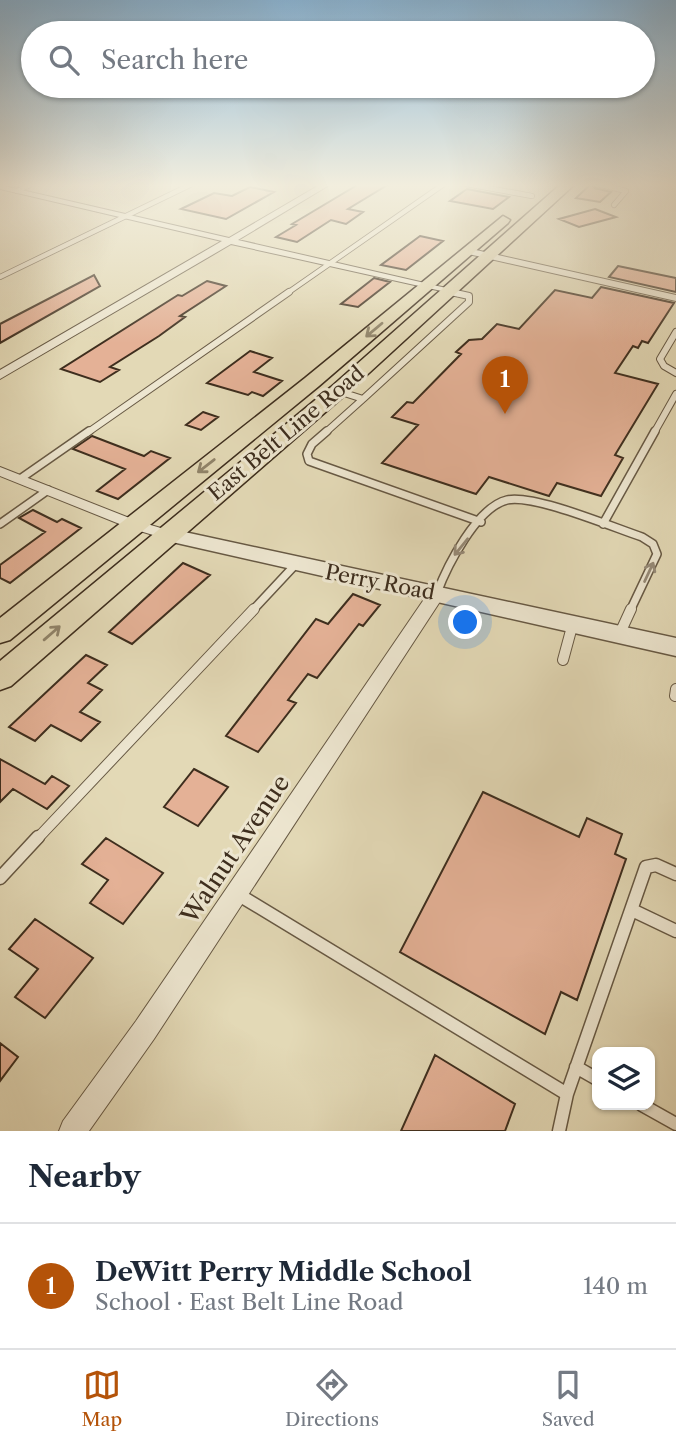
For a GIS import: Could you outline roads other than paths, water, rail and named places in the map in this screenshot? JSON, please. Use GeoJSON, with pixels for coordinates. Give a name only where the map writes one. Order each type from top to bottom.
{"type":"FeatureCollection","features":[{"type":"Feature","properties":{"kind":"main road","name":"East Belt Line Road"},"geometry":{"type":"LineString","coordinates":[[0,633],[132,524],[313,382],[483,237]]}},
{"type":"Feature","properties":{"kind":"main road","name":"East Belt Line Road"},"geometry":{"type":"LineString","coordinates":[[0,678],[166,534],[338,391],[510,237]]}},
{"type":"Feature","properties":{"kind":"street"},"geometry":{"type":"LineString","coordinates":[[215,237],[451,292]]}},
{"type":"Feature","properties":{"kind":"street"},"geometry":{"type":"LineString","coordinates":[[0,374],[240,237]]}},
{"type":"Feature","properties":{"kind":"street"},"geometry":{"type":"LineString","coordinates":[[467,251],[676,298]]}},
{"type":"Feature","properties":{"kind":"street"},"geometry":{"type":"LineString","coordinates":[[0,471],[132,524],[166,534]]}},
{"type":"Feature","properties":{"kind":"street","name":"Perry Road"},"geometry":{"type":"LineString","coordinates":[[166,534],[295,565],[437,593],[676,647]]}},
{"type":"Feature","properties":{"kind":"street","name":"Walnut Avenue"},"geometry":{"type":"LineString","coordinates":[[73,1131],[437,593]]}},
{"type":"Feature","properties":{"kind":"lane"},"geometry":{"type":"LineString","coordinates":[[0,277],[82,237]]}},
{"type":"Feature","properties":{"kind":"lane"},"geometry":{"type":"LineString","coordinates":[[20,479],[371,237]]}},
{"type":"Feature","properties":{"kind":"lane"},"geometry":{"type":"LineString","coordinates":[[451,292],[468,296],[470,302],[312,444],[307,454],[309,461],[481,522]]}},
{"type":"Feature","properties":{"kind":"lane"},"geometry":{"type":"LineString","coordinates":[[676,332],[660,359],[664,366],[676,373]]}},
{"type":"Feature","properties":{"kind":"lane"},"geometry":{"type":"LineString","coordinates":[[338,391],[363,399]]}},
{"type":"Feature","properties":{"kind":"lane"},"geometry":{"type":"LineString","coordinates":[[603,524],[676,394]]}},
{"type":"Feature","properties":{"kind":"lane"},"geometry":{"type":"LineString","coordinates":[[0,524],[48,490]]}},
{"type":"Feature","properties":{"kind":"lane"},"geometry":{"type":"LineString","coordinates":[[437,593],[444,568],[495,505],[511,498],[525,499],[642,537],[653,544],[657,554],[620,633]]}},
{"type":"Feature","properties":{"kind":"lane"},"geometry":{"type":"LineString","coordinates":[[0,878],[295,565]]}},
{"type":"Feature","properties":{"kind":"lane"},"geometry":{"type":"LineString","coordinates":[[563,660],[573,623]]}},
{"type":"Feature","properties":{"kind":"lane"},"geometry":{"type":"LineString","coordinates":[[559,1131],[567,1094],[646,867],[656,865],[676,874]]}},
{"type":"Feature","properties":{"kind":"lane"},"geometry":{"type":"LineString","coordinates":[[236,893],[567,1094]]}},
{"type":"Feature","properties":{"kind":"lane"},"geometry":{"type":"LineString","coordinates":[[632,910],[676,931]]}},
{"type":"Feature","properties":{"kind":"lane"},"geometry":{"type":"LineString","coordinates":[[576,1067],[592,1076]]}},
{"type":"Feature","properties":{"kind":"lane"},"geometry":{"type":"LineString","coordinates":[[651,1110],[676,1124]]}},
{"type":"Feature","properties":{"kind":"place","name":"DeWitt Perry Middle School"},"geometry":{"type":"Point","coordinates":[505,414]}}]}
